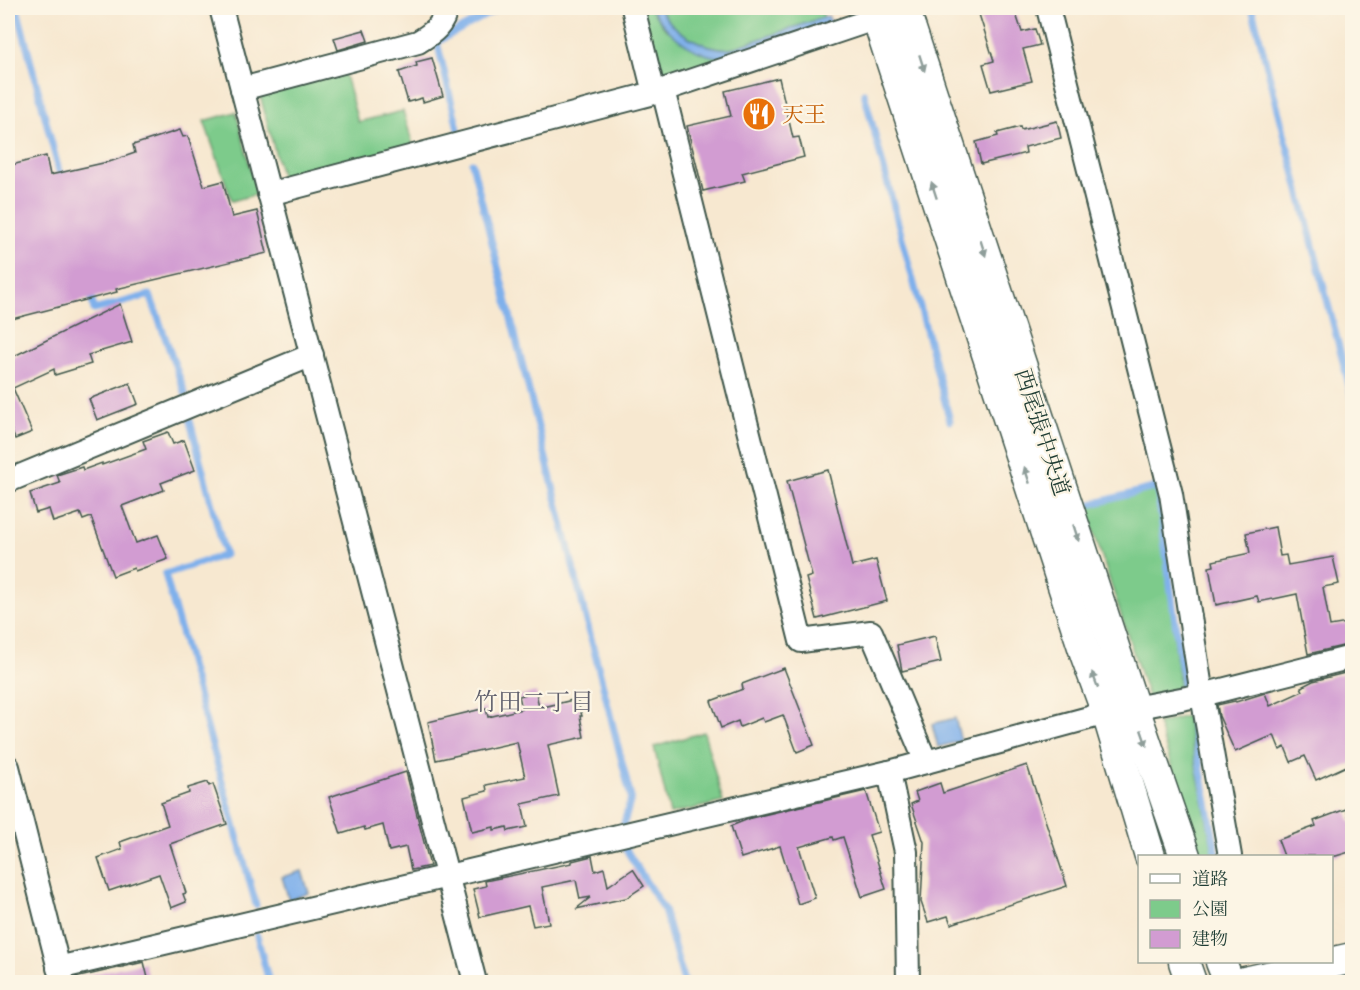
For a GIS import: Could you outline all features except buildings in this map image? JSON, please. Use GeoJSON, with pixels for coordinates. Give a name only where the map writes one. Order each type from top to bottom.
{"type":"FeatureCollection","features":[{"type":"Feature","properties":{"kind":"main road","name":"西尾張中央道"},"geometry":{"type":"LineString","coordinates":[[894,10],[1120,711],[1150,855]]}},
{"type":"Feature","properties":{"kind":"main road","name":"西尾張中央道"},"geometry":{"type":"LineString","coordinates":[[1120,711],[1185,855]]}},
{"type":"Feature","properties":{"kind":"main road"},"geometry":{"type":"LineString","coordinates":[[1333,961],[1353,958]]}},
{"type":"Feature","properties":{"kind":"main road"},"geometry":{"type":"LineString","coordinates":[[1184,963],[1191,982]]}},
{"type":"Feature","properties":{"kind":"main road"},"geometry":{"type":"LineString","coordinates":[[1223,963],[1244,977],[1324,963]]}},
{"type":"Feature","properties":{"kind":"street"},"geometry":{"type":"LineString","coordinates":[[221,8],[475,982]]}},
{"type":"Feature","properties":{"kind":"street"},"geometry":{"type":"LineString","coordinates":[[242,89],[418,42],[433,32],[442,22],[446,8]]}},
{"type":"Feature","properties":{"kind":"street"},"geometry":{"type":"LineString","coordinates":[[633,8],[658,91],[801,641],[871,632],[926,762]]}},
{"type":"Feature","properties":{"kind":"street"},"geometry":{"type":"LineString","coordinates":[[1048,8],[1171,494],[1230,855]]}},
{"type":"Feature","properties":{"kind":"street"},"geometry":{"type":"LineString","coordinates":[[269,194],[658,91],[894,10]]}},
{"type":"Feature","properties":{"kind":"street"},"geometry":{"type":"LineString","coordinates":[[8,481],[312,355]]}},
{"type":"Feature","properties":{"kind":"street"},"geometry":{"type":"LineString","coordinates":[[8,767],[60,975],[448,874],[889,772],[1120,711],[1202,695],[1353,657]]}},
{"type":"Feature","properties":{"kind":"street"},"geometry":{"type":"LineString","coordinates":[[889,772],[906,852],[908,982]]}},
{"type":"Feature","properties":{"kind":"green space"},"geometry":{"type":"Polygon","coordinates":[[[639,8],[650,8],[665,29],[729,58],[665,82],[657,79],[639,8]]]}},
{"type":"Feature","properties":{"kind":"green space"},"geometry":{"type":"Polygon","coordinates":[[[659,8],[821,8],[824,17],[730,49],[709,46],[689,38],[672,25],[659,8]]]}},
{"type":"Feature","properties":{"kind":"green space"},"geometry":{"type":"Polygon","coordinates":[[[343,68],[358,122],[403,111],[414,148],[282,179],[259,91],[343,68]]]}},
{"type":"Feature","properties":{"kind":"green space"},"geometry":{"type":"Polygon","coordinates":[[[236,112],[257,194],[232,201],[204,121],[236,112]]]}},
{"type":"Feature","properties":{"kind":"green space"},"geometry":{"type":"Polygon","coordinates":[[[1159,489],[1180,694],[1148,697],[1086,508],[1159,489]]]}},
{"type":"Feature","properties":{"kind":"green space"},"geometry":{"type":"Polygon","coordinates":[[[1186,716],[1214,855],[1200,855],[1158,724],[1186,716]]]}},
{"type":"Feature","properties":{"kind":"green space"},"geometry":{"type":"Polygon","coordinates":[[[704,732],[723,802],[670,814],[654,747],[704,732]]]}},
{"type":"Feature","properties":{"kind":"water"},"geometry":{"type":"Polygon","coordinates":[[[650,8],[659,8],[680,32],[699,42],[719,48],[730,49],[828,16],[832,25],[729,58],[716,57],[694,49],[674,36],[650,8]]]}},
{"type":"Feature","properties":{"kind":"water"},"geometry":{"type":"Polygon","coordinates":[[[955,718],[961,741],[938,747],[932,724],[955,718]]]}},
{"type":"Feature","properties":{"kind":"water"},"geometry":{"type":"Polygon","coordinates":[[[302,871],[309,893],[289,900],[282,877],[302,871]]]}},
{"type":"Feature","properties":{"kind":"waterway"},"geometry":{"type":"LineString","coordinates":[[17,8],[61,179]]}},
{"type":"Feature","properties":{"kind":"waterway"},"geometry":{"type":"LineString","coordinates":[[458,129],[437,42],[499,8]]}},
{"type":"Feature","properties":{"kind":"waterway"},"geometry":{"type":"LineString","coordinates":[[1252,8],[1352,397]]}},
{"type":"Feature","properties":{"kind":"waterway"},"geometry":{"type":"LineString","coordinates":[[864,93],[950,421]]}},
{"type":"Feature","properties":{"kind":"waterway"},"geometry":{"type":"LineString","coordinates":[[472,163],[631,798],[624,823]]}},
{"type":"Feature","properties":{"kind":"waterway"},"geometry":{"type":"LineString","coordinates":[[90,292],[94,310],[150,295],[185,393]]}},
{"type":"Feature","properties":{"kind":"waterway"},"geometry":{"type":"LineString","coordinates":[[190,421],[225,555],[165,574],[256,905]]}},
{"type":"Feature","properties":{"kind":"waterway"},"geometry":{"type":"LineString","coordinates":[[1092,504],[1157,487],[1184,689]]}},
{"type":"Feature","properties":{"kind":"waterway"},"geometry":{"type":"LineString","coordinates":[[1189,708],[1217,855]]}},
{"type":"Feature","properties":{"kind":"waterway"},"geometry":{"type":"LineString","coordinates":[[620,840],[664,910],[684,982]]}},
{"type":"Feature","properties":{"kind":"waterway"},"geometry":{"type":"LineString","coordinates":[[257,936],[269,982]]}},
{"type":"Feature","properties":{"kind":"place","name":"天王"},"geometry":{"type":"Point","coordinates":[759,114]}},
{"type":"Feature","properties":{"kind":"district","name":"竹田二丁目"},"geometry":{"type":"Point","coordinates":[534,702]}}]}
